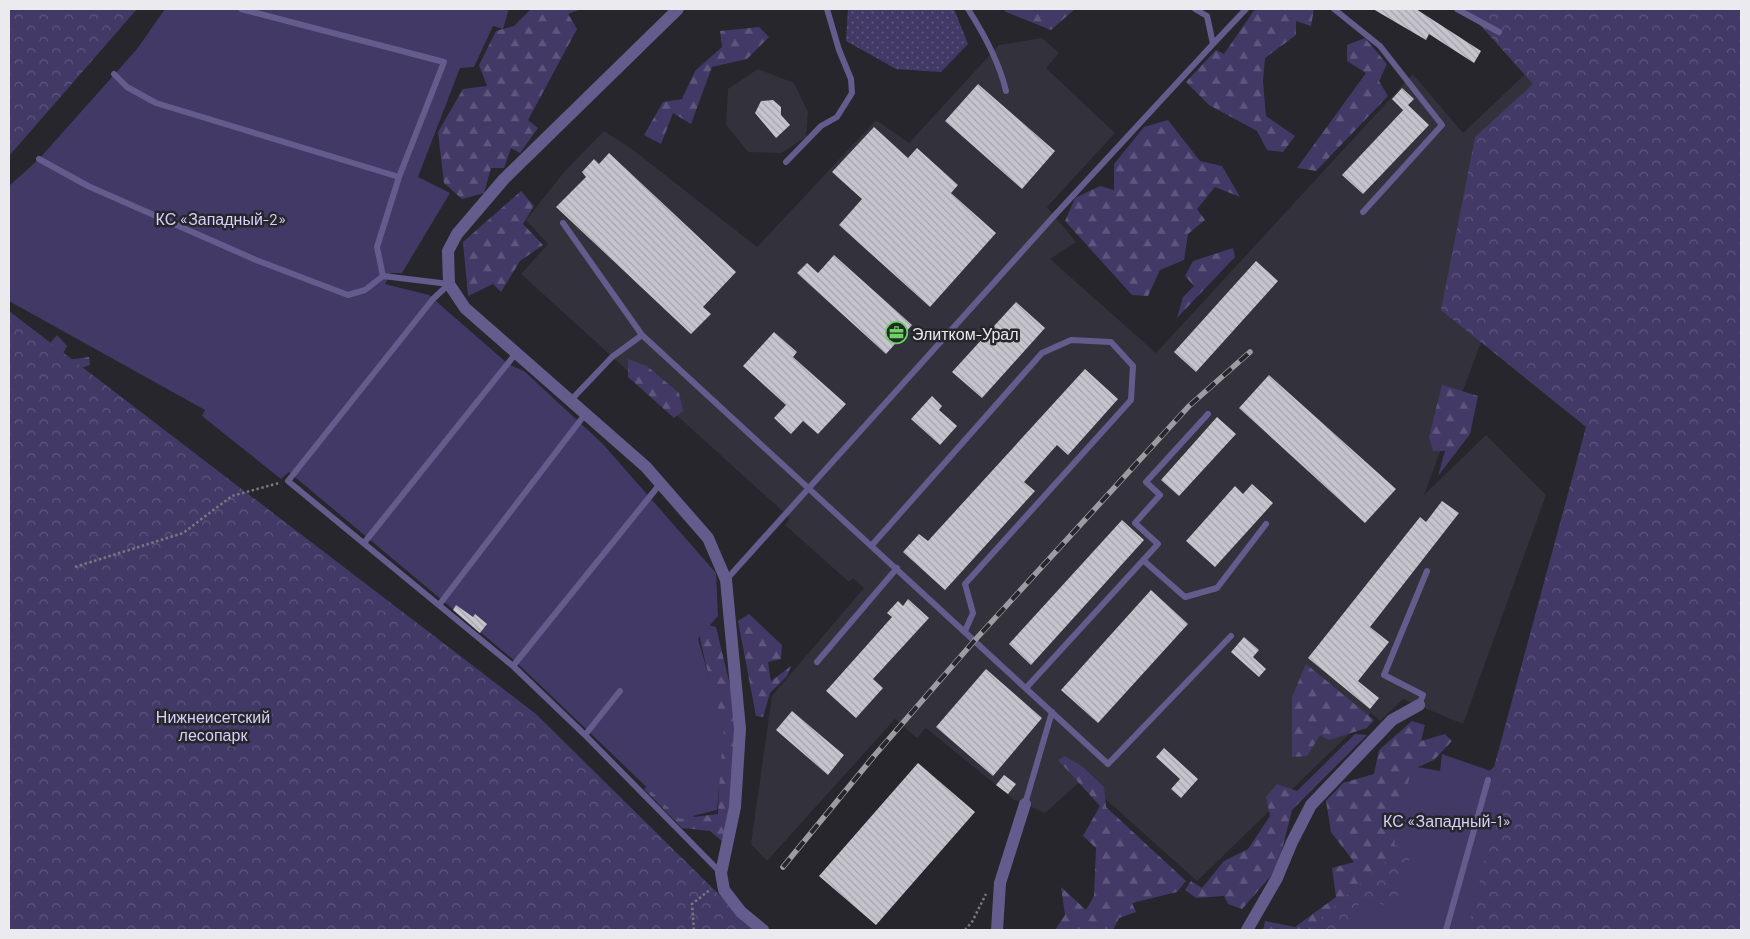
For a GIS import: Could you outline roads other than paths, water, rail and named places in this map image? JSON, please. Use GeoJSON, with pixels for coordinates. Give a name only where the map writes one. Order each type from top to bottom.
{"type":"FeatureCollection","features":[{"type":"Feature","properties":{"kind":"street"},"geometry":{"type":"LineString","coordinates":[[678,9],[504,179],[457,234],[448,251],[449,284],[465,308],[646,467],[708,538],[726,580],[740,729],[734,807],[721,877],[724,890],[741,912],[763,930]]}},
{"type":"Feature","properties":{"kind":"street"},"geometry":{"type":"LineString","coordinates":[[1247,930],[1277,878],[1292,842],[1311,806],[1392,720],[1419,706]]}},
{"type":"Feature","properties":{"kind":"street"},"geometry":{"type":"LineString","coordinates":[[997,930],[1000,883],[1025,804]]}},
{"type":"Feature","properties":{"kind":"lane"},"geometry":{"type":"LineString","coordinates":[[241,9],[444,62],[398,177],[377,246],[383,276]]}},
{"type":"Feature","properties":{"kind":"lane"},"geometry":{"type":"LineString","coordinates":[[786,162],[822,126],[837,117],[852,93],[851,79],[839,50],[827,9]]}},
{"type":"Feature","properties":{"kind":"lane"},"geometry":{"type":"LineString","coordinates":[[968,9],[981,30],[1002,75],[1006,90]]}},
{"type":"Feature","properties":{"kind":"lane"},"geometry":{"type":"LineString","coordinates":[[1195,9],[1207,16],[1213,44]]}},
{"type":"Feature","properties":{"kind":"lane"},"geometry":{"type":"LineString","coordinates":[[726,580],[808,486],[1246,9]]}},
{"type":"Feature","properties":{"kind":"lane"},"geometry":{"type":"LineString","coordinates":[[1334,9],[1380,46],[1442,125],[1363,212]]}},
{"type":"Feature","properties":{"kind":"lane"},"geometry":{"type":"LineString","coordinates":[[1457,9],[1499,32]]}},
{"type":"Feature","properties":{"kind":"lane"},"geometry":{"type":"LineString","coordinates":[[114,74],[128,87],[156,102],[398,177]]}},
{"type":"Feature","properties":{"kind":"lane"},"geometry":{"type":"LineString","coordinates":[[39,159],[97,190],[256,260],[348,295],[365,290],[383,276],[449,284]]}},
{"type":"Feature","properties":{"kind":"lane"},"geometry":{"type":"LineString","coordinates":[[563,223],[642,335],[966,631],[1108,764],[1231,636]]}},
{"type":"Feature","properties":{"kind":"lane"},"geometry":{"type":"LineString","coordinates":[[449,284],[433,299],[288,481],[513,666],[585,735],[721,877]]}},
{"type":"Feature","properties":{"kind":"lane"},"geometry":{"type":"LineString","coordinates":[[571,400],[612,357],[642,335]]}},
{"type":"Feature","properties":{"kind":"lane"},"geometry":{"type":"LineString","coordinates":[[872,545],[1042,353],[1071,340],[1111,342],[1133,366],[1131,400],[966,584],[973,613],[966,631]]}},
{"type":"Feature","properties":{"kind":"lane"},"geometry":{"type":"LineString","coordinates":[[364,543],[516,352]]}},
{"type":"Feature","properties":{"kind":"lane"},"geometry":{"type":"LineString","coordinates":[[439,605],[586,413]]}},
{"type":"Feature","properties":{"kind":"lane"},"geometry":{"type":"LineString","coordinates":[[1026,688],[1158,544],[1135,523],[1160,495],[1146,482],[1208,414]]}},
{"type":"Feature","properties":{"kind":"lane"},"geometry":{"type":"LineString","coordinates":[[513,666],[660,484]]}},
{"type":"Feature","properties":{"kind":"lane"},"geometry":{"type":"LineString","coordinates":[[1143,560],[1185,597],[1217,588],[1266,524]]}},
{"type":"Feature","properties":{"kind":"lane"},"geometry":{"type":"LineString","coordinates":[[817,662],[897,568]]}},
{"type":"Feature","properties":{"kind":"lane"},"geometry":{"type":"LineString","coordinates":[[1419,706],[1423,695],[1384,675],[1427,572]]}},
{"type":"Feature","properties":{"kind":"lane"},"geometry":{"type":"LineString","coordinates":[[585,735],[620,691]]}},
{"type":"Feature","properties":{"kind":"lane"},"geometry":{"type":"LineString","coordinates":[[1025,804],[1052,712]]}},
{"type":"Feature","properties":{"kind":"lane"},"geometry":{"type":"LineString","coordinates":[[1446,930],[1488,780]]}},
{"type":"Feature","properties":{"kind":"railway"},"geometry":{"type":"LineString","coordinates":[[783,867],[874,756],[975,640],[1189,406],[1250,352]]}},
{"type":"Feature","properties":{"kind":"place","name":"Элитком-Урал"},"geometry":{"type":"Point","coordinates":[896,333]}},
{"type":"Feature","properties":{"kind":"park label","name":"КС «Западный-2»"},"geometry":{"type":"Point","coordinates":[221,218]}},
{"type":"Feature","properties":{"kind":"park label","name":"Нижнеисетский лесопарк"},"geometry":{"type":"Point","coordinates":[213,725]}},
{"type":"Feature","properties":{"kind":"park label","name":"КС «Западный-1»"},"geometry":{"type":"Point","coordinates":[1447,820]}}]}
